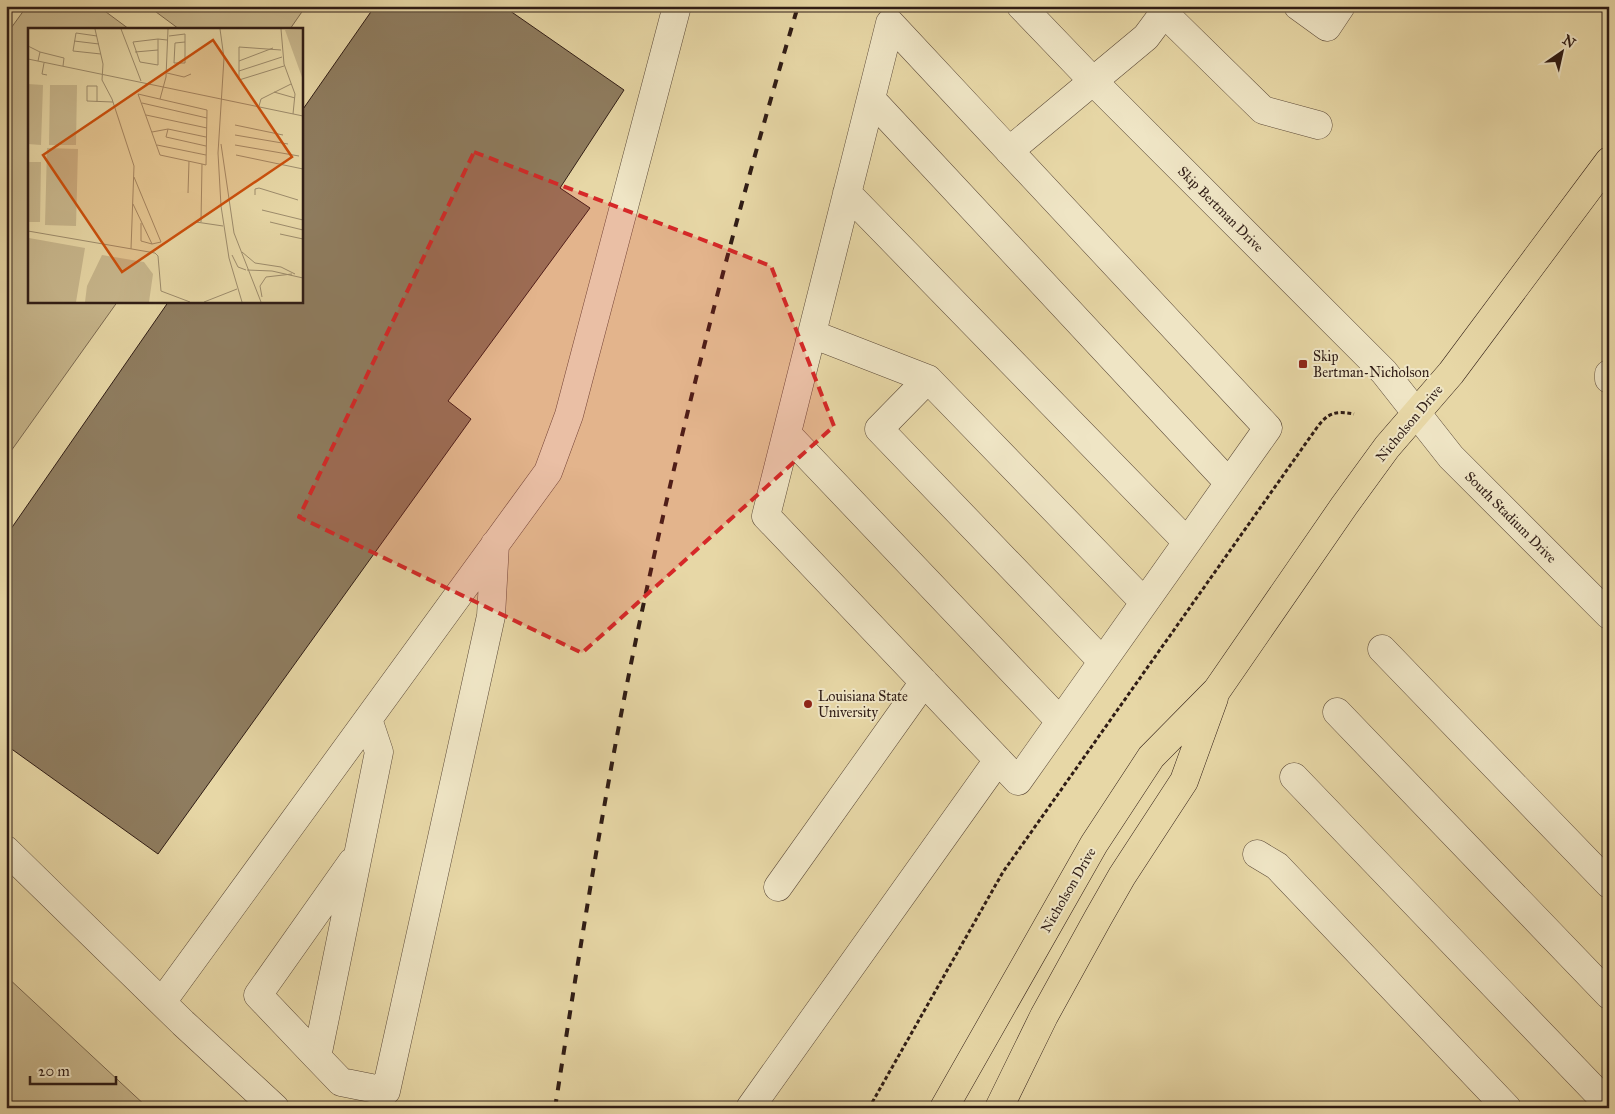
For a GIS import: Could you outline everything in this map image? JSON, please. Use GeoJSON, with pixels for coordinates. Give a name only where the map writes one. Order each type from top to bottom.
{"type":"FeatureCollection","features":[{"type":"Feature","properties":{"kind":"main road","name":"Nicholson Drive"},"geometry":{"type":"LineString","coordinates":[[944,1108],[1109,820],[1151,757],[1217,690],[1344,506],[1388,447],[1451,373],[1609,161]]}},
{"type":"Feature","properties":{"kind":"main road","name":"Nicholson Drive"},"geometry":{"type":"LineString","coordinates":[[999,1108],[1044,1016],[1098,918],[1122,876],[1184,781],[1217,690]]}},
{"type":"Feature","properties":{"kind":"street"},"geometry":{"type":"LineString","coordinates":[[162,1002],[548,472],[569,415],[677,6]]}},
{"type":"Feature","properties":{"kind":"street","name":"Skip Bertman Drive"},"geometry":{"type":"LineString","coordinates":[[1021,6],[1092,82],[1384,372],[1418,414]]}},
{"type":"Feature","properties":{"kind":"street"},"geometry":{"type":"LineString","coordinates":[[1298,6],[1327,27],[1341,6]]}},
{"type":"Feature","properties":{"kind":"street"},"geometry":{"type":"LineString","coordinates":[[1009,151],[1146,38],[1167,10],[1263,110],[1318,125]]}},
{"type":"Feature","properties":{"kind":"street"},"geometry":{"type":"LineString","coordinates":[[890,23],[1268,428],[1018,781],[766,516],[871,99],[890,23]]}},
{"type":"Feature","properties":{"kind":"street"},"geometry":{"type":"LineString","coordinates":[[871,99],[1229,483]]}},
{"type":"Feature","properties":{"kind":"street"},"geometry":{"type":"LineString","coordinates":[[847,193],[1187,542]]}},
{"type":"Feature","properties":{"kind":"street"},"geometry":{"type":"LineString","coordinates":[[812,334],[928,379],[1144,602]]}},
{"type":"Feature","properties":{"kind":"street"},"geometry":{"type":"LineString","coordinates":[[1609,374],[1609,379]]}},
{"type":"Feature","properties":{"kind":"street"},"geometry":{"type":"LineString","coordinates":[[928,379],[879,428],[1102,661]]}},
{"type":"Feature","properties":{"kind":"street","name":"South Stadium Drive"},"geometry":{"type":"LineString","coordinates":[[1418,414],[1451,457],[1609,615]]}},
{"type":"Feature","properties":{"kind":"street"},"geometry":{"type":"LineString","coordinates":[[787,434],[1060,721]]}},
{"type":"Feature","properties":{"kind":"street"},"geometry":{"type":"LineString","coordinates":[[358,854],[258,995],[340,1082],[386,1090],[491,616],[495,544]]}},
{"type":"Feature","properties":{"kind":"street"},"geometry":{"type":"LineString","coordinates":[[1382,648],[1609,884]]}},
{"type":"Feature","properties":{"kind":"street"},"geometry":{"type":"LineString","coordinates":[[778,887],[924,682]]}},
{"type":"Feature","properties":{"kind":"street"},"geometry":{"type":"LineString","coordinates":[[1337,712],[1609,995]]}},
{"type":"Feature","properties":{"kind":"street"},"geometry":{"type":"LineString","coordinates":[[317,1057],[379,752],[368,719]]}},
{"type":"Feature","properties":{"kind":"street"},"geometry":{"type":"LineString","coordinates":[[750,1108],[998,760]]}},
{"type":"Feature","properties":{"kind":"street"},"geometry":{"type":"LineString","coordinates":[[1294,778],[1609,1105]]}},
{"type":"Feature","properties":{"kind":"street"},"geometry":{"type":"LineString","coordinates":[[6,850],[162,1002],[275,1108]]}},
{"type":"Feature","properties":{"kind":"street"},"geometry":{"type":"LineString","coordinates":[[1256,854],[1277,866],[1507,1108]]}},
{"type":"Feature","properties":{"kind":"path"},"geometry":{"type":"LineString","coordinates":[[869,1108],[1003,872],[1318,426],[1326,416],[1336,411],[1354,414]]}},
{"type":"Feature","properties":{"kind":"highlighted area"},"geometry":{"type":"Polygon","coordinates":[[[474,152],[771,266],[834,426],[582,653],[299,517],[474,152]]]}},
{"type":"Feature","properties":{"kind":"shaded area"},"geometry":{"type":"Polygon","coordinates":[[[27,6],[98,6],[128,28],[28,28],[28,302],[117,302],[6,458],[6,35],[27,6]]]}},
{"type":"Feature","properties":{"kind":"shaded area"},"geometry":{"type":"Polygon","coordinates":[[[148,6],[306,6],[291,28],[178,28],[148,6]]]}},
{"type":"Feature","properties":{"kind":"shaded area"},"geometry":{"type":"Polygon","coordinates":[[[6,976],[148,1108],[6,1108],[6,976]]]}},
{"type":"Feature","properties":{"kind":"building"},"geometry":{"type":"Polygon","coordinates":[[[375,6],[503,6],[624,90],[560,188],[590,208],[448,401],[471,419],[158,854],[6,745],[6,536],[168,302],[302,302],[302,111],[375,6]]]}},
{"type":"Feature","properties":{"kind":"railway"},"geometry":{"type":"LineString","coordinates":[[555,1108],[602,821],[651,568],[709,326],[798,6]]}},
{"type":"Feature","properties":{"kind":"place","name":"Skip Bertman-Nicholson"},"geometry":{"type":"Point","coordinates":[1303,364]}},
{"type":"Feature","properties":{"kind":"place","name":"Louisiana State University"},"geometry":{"type":"Point","coordinates":[808,704]}}]}
